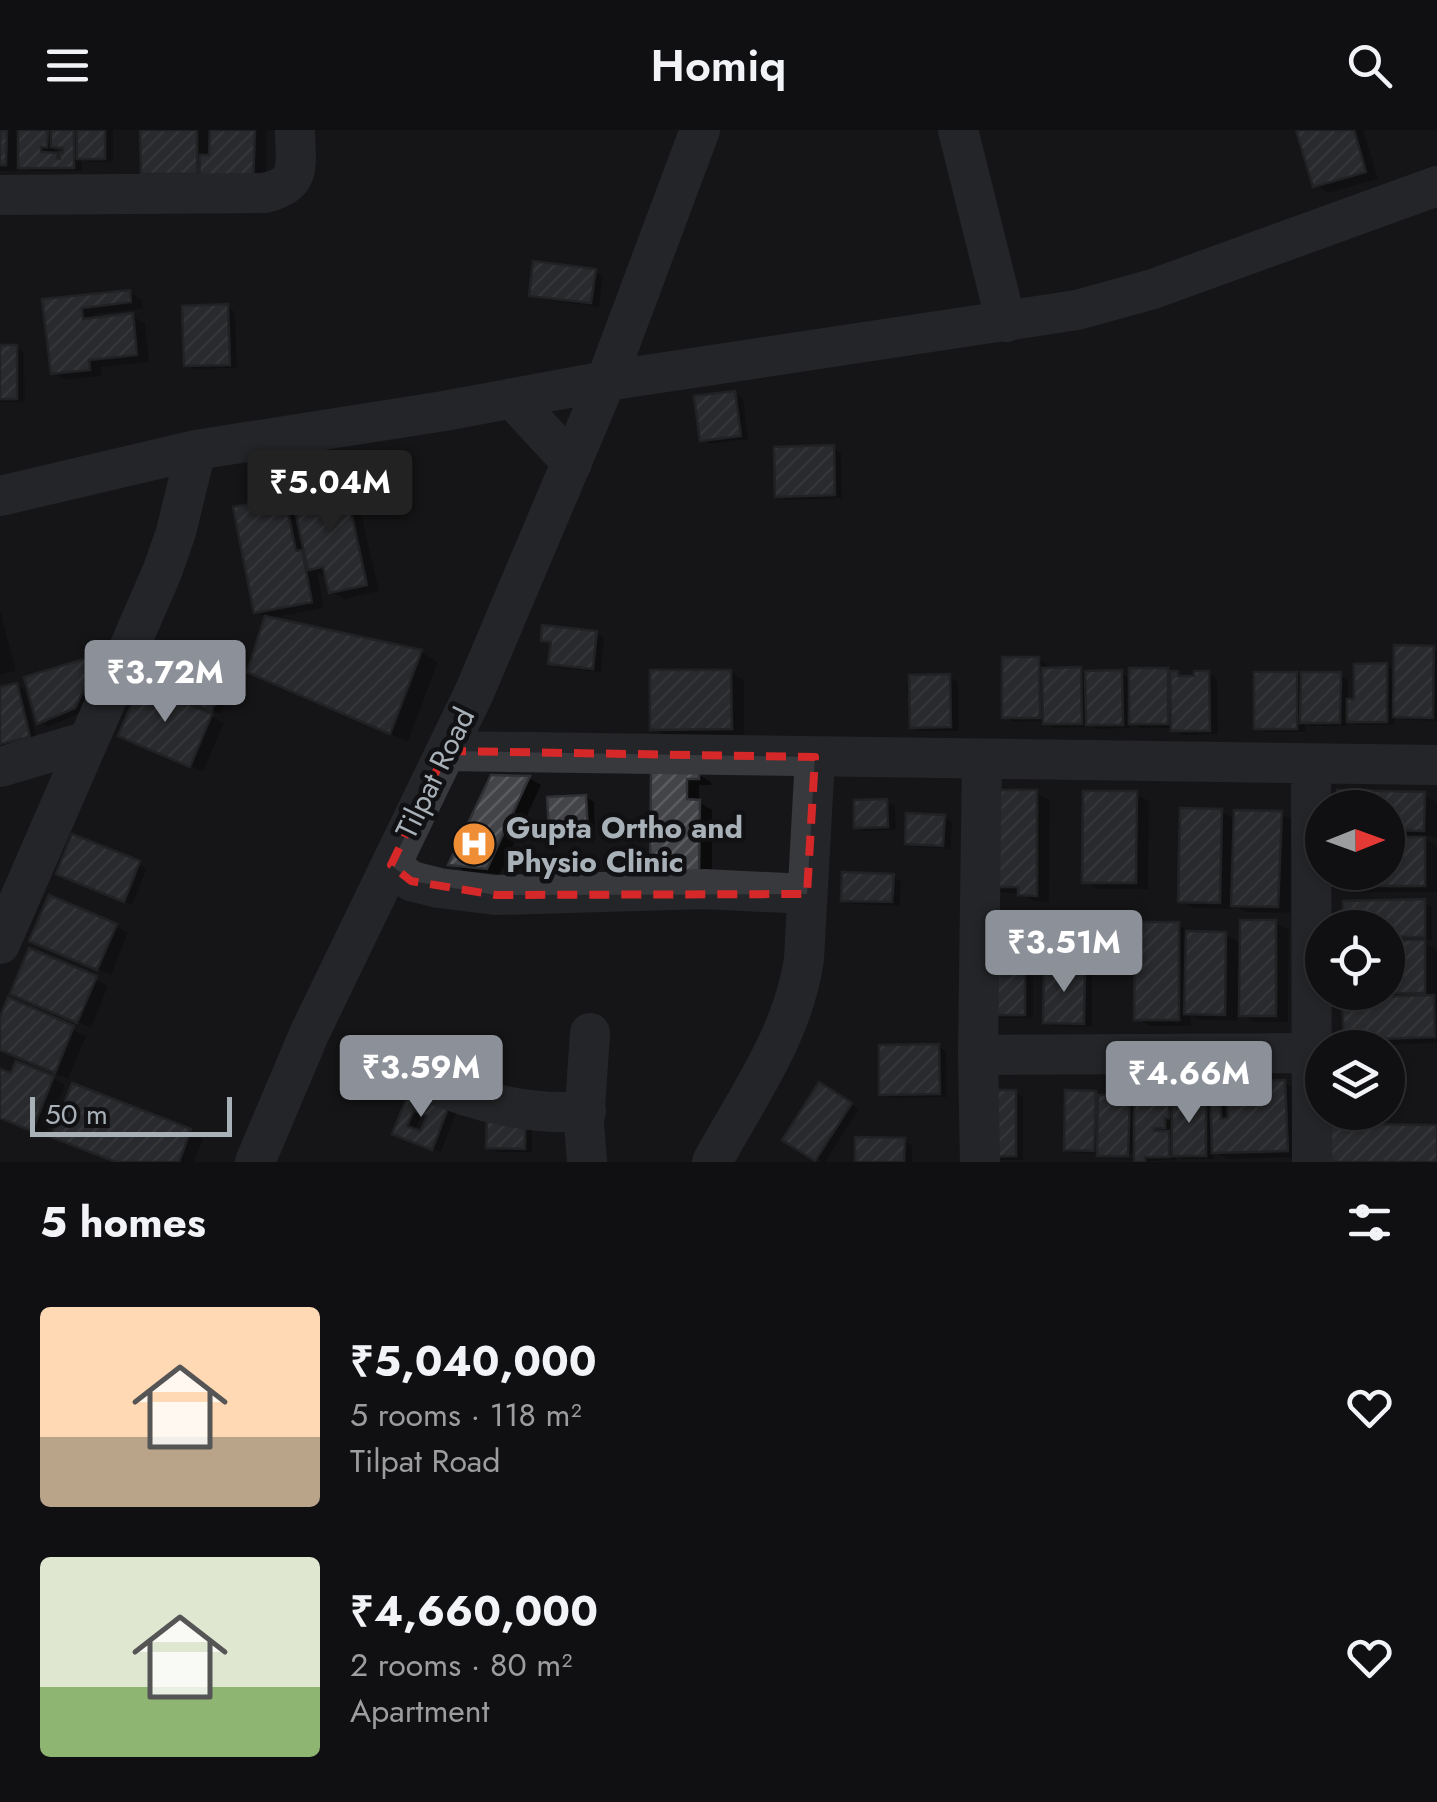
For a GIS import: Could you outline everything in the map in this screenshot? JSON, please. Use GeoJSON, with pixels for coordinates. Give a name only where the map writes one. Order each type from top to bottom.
{"type":"FeatureCollection","features":[{"type":"Feature","properties":{"kind":"street"},"geometry":{"type":"LineString","coordinates":[[0,195],[264,193],[289,183],[295,166],[295,130]]}},
{"type":"Feature","properties":{"kind":"street","name":"Tilpat Road"},"geometry":{"type":"LineString","coordinates":[[255,1162],[310,1032],[474,693],[606,381],[700,130]]}},
{"type":"Feature","properties":{"kind":"street"},"geometry":{"type":"LineString","coordinates":[[958,130],[1006,322]]}},
{"type":"Feature","properties":{"kind":"street"},"geometry":{"type":"LineString","coordinates":[[0,496],[196,450],[606,381],[1076,310],[1153,289],[1437,186]]}},
{"type":"Feature","properties":{"kind":"street"},"geometry":{"type":"LineString","coordinates":[[512,398],[572,462]]}},
{"type":"Feature","properties":{"kind":"street"},"geometry":{"type":"LineString","coordinates":[[0,944],[162,572],[196,450]]}},
{"type":"Feature","properties":{"kind":"street"},"geometry":{"type":"LineString","coordinates":[[0,767],[88,741]]}},
{"type":"Feature","properties":{"kind":"street"},"geometry":{"type":"LineString","coordinates":[[446,751],[1437,765]]}},
{"type":"Feature","properties":{"kind":"street"},"geometry":{"type":"LineString","coordinates":[[712,1162],[777,1049],[800,989],[815,757]]}},
{"type":"Feature","properties":{"kind":"street"},"geometry":{"type":"LineString","coordinates":[[980,1162],[982,759]]}},
{"type":"Feature","properties":{"kind":"street"},"geometry":{"type":"LineString","coordinates":[[1311,764],[1312,1030]]}},
{"type":"Feature","properties":{"kind":"street"},"geometry":{"type":"LineString","coordinates":[[391,865],[411,881],[496,896],[704,889],[807,894]]}},
{"type":"Feature","properties":{"kind":"street"},"geometry":{"type":"LineString","coordinates":[[588,1162],[590,1032]]}},
{"type":"Feature","properties":{"kind":"street"},"geometry":{"type":"LineString","coordinates":[[978,1055],[1305,1052]]}},
{"type":"Feature","properties":{"kind":"street"},"geometry":{"type":"LineString","coordinates":[[425,1081],[465,1097],[506,1107],[559,1114],[586,1111]]}},
{"type":"Feature","properties":{"kind":"street"},"geometry":{"type":"LineString","coordinates":[[1312,1130],[1312,1162]]}},
{"type":"Feature","properties":{"kind":"highlighted area"},"geometry":{"type":"Polygon","coordinates":[[[446,751],[815,757],[807,894],[496,895],[411,881],[391,865],[446,751]]]}},
{"type":"Feature","properties":{"kind":"building"},"geometry":{"type":"Polygon","coordinates":[[[0,130],[7,130],[6,165],[0,165],[0,130]]]}},
{"type":"Feature","properties":{"kind":"building"},"geometry":{"type":"Polygon","coordinates":[[[18,130],[48,130],[47,147],[41,147],[41,152],[57,153],[60,159],[63,148],[51,147],[51,130],[74,130],[74,168],[18,168],[18,130]]]}},
{"type":"Feature","properties":{"kind":"building"},"geometry":{"type":"Polygon","coordinates":[[[77,130],[105,130],[105,159],[77,159],[77,130]]]}},
{"type":"Feature","properties":{"kind":"building"},"geometry":{"type":"Polygon","coordinates":[[[140,130],[197,130],[197,174],[141,174],[140,130]]]}},
{"type":"Feature","properties":{"kind":"building"},"geometry":{"type":"Polygon","coordinates":[[[210,130],[255,130],[253,185],[199,183],[200,155],[209,155],[210,130]]]}},
{"type":"Feature","properties":{"kind":"building"},"geometry":{"type":"Polygon","coordinates":[[[1296,130],[1354,130],[1366,172],[1313,187],[1296,130]]]}},
{"type":"Feature","properties":{"kind":"building"},"geometry":{"type":"Polygon","coordinates":[[[533,261],[596,269],[591,303],[529,296],[533,261]]]}},
{"type":"Feature","properties":{"kind":"building"},"geometry":{"type":"Polygon","coordinates":[[[130,290],[131,302],[82,308],[83,319],[133,313],[137,355],[89,360],[90,370],[51,374],[42,299],[130,290]]]}},
{"type":"Feature","properties":{"kind":"building"},"geometry":{"type":"Polygon","coordinates":[[[228,304],[230,365],[184,366],[182,306],[228,304]]]}},
{"type":"Feature","properties":{"kind":"building"},"geometry":{"type":"Polygon","coordinates":[[[0,345],[17,345],[17,399],[0,399],[0,345]]]}},
{"type":"Feature","properties":{"kind":"building"},"geometry":{"type":"Polygon","coordinates":[[[735,391],[741,436],[700,441],[694,396],[735,391]]]}},
{"type":"Feature","properties":{"kind":"building"},"geometry":{"type":"Polygon","coordinates":[[[834,445],[835,495],[775,497],[774,447],[834,445]]]}},
{"type":"Feature","properties":{"kind":"building"},"geometry":{"type":"Polygon","coordinates":[[[344,480],[367,585],[329,593],[323,567],[308,570],[291,493],[344,480]]]}},
{"type":"Feature","properties":{"kind":"building"},"geometry":{"type":"Polygon","coordinates":[[[285,498],[296,551],[302,550],[312,602],[254,613],[233,507],[285,498]]]}},
{"type":"Feature","properties":{"kind":"building"},"geometry":{"type":"Polygon","coordinates":[[[265,616],[422,650],[390,734],[247,672],[265,616]]]}},
{"type":"Feature","properties":{"kind":"building"},"geometry":{"type":"Polygon","coordinates":[[[542,625],[597,631],[593,669],[548,664],[551,642],[541,641],[542,625]]]}},
{"type":"Feature","properties":{"kind":"building"},"geometry":{"type":"Polygon","coordinates":[[[157,642],[228,674],[211,712],[140,680],[157,642]]]}},
{"type":"Feature","properties":{"kind":"building"},"geometry":{"type":"Polygon","coordinates":[[[1394,645],[1434,646],[1433,718],[1393,717],[1394,645]]]}},
{"type":"Feature","properties":{"kind":"building"},"geometry":{"type":"Polygon","coordinates":[[[94,656],[75,708],[37,724],[24,677],[94,656]]]}},
{"type":"Feature","properties":{"kind":"building"},"geometry":{"type":"Polygon","coordinates":[[[1002,657],[1039,657],[1040,718],[1002,718],[1002,657]]]}},
{"type":"Feature","properties":{"kind":"building"},"geometry":{"type":"Polygon","coordinates":[[[1387,663],[1387,722],[1347,722],[1347,699],[1354,699],[1354,664],[1387,663]]]}},
{"type":"Feature","properties":{"kind":"building"},"geometry":{"type":"Polygon","coordinates":[[[1081,667],[1082,724],[1043,724],[1042,668],[1081,667]]]}},
{"type":"Feature","properties":{"kind":"building"},"geometry":{"type":"Polygon","coordinates":[[[1129,668],[1168,668],[1168,724],[1129,724],[1129,668]]]}},
{"type":"Feature","properties":{"kind":"building"},"geometry":{"type":"Polygon","coordinates":[[[650,670],[731,670],[732,729],[650,730],[650,670]]]}},
{"type":"Feature","properties":{"kind":"building"},"geometry":{"type":"Polygon","coordinates":[[[1122,670],[1123,725],[1086,725],[1085,671],[1122,670]]]}},
{"type":"Feature","properties":{"kind":"building"},"geometry":{"type":"Polygon","coordinates":[[[1170,671],[1178,671],[1178,676],[1194,676],[1194,671],[1209,671],[1210,731],[1171,731],[1170,671]]]}},
{"type":"Feature","properties":{"kind":"building"},"geometry":{"type":"Polygon","coordinates":[[[1254,672],[1297,672],[1297,729],[1254,729],[1254,672]]]}},
{"type":"Feature","properties":{"kind":"building"},"geometry":{"type":"Polygon","coordinates":[[[1301,672],[1341,672],[1340,723],[1300,723],[1301,672]]]}},
{"type":"Feature","properties":{"kind":"building"},"geometry":{"type":"Polygon","coordinates":[[[950,674],[951,727],[910,728],[909,675],[950,674]]]}},
{"type":"Feature","properties":{"kind":"building"},"geometry":{"type":"Polygon","coordinates":[[[17,683],[30,737],[0,744],[0,687],[17,683]]]}},
{"type":"Feature","properties":{"kind":"building"},"geometry":{"type":"Polygon","coordinates":[[[141,683],[212,714],[190,767],[118,736],[141,683]]]}},
{"type":"Feature","properties":{"kind":"building"},"geometry":{"type":"Polygon","coordinates":[[[651,771],[699,772],[699,779],[687,779],[687,799],[700,800],[699,877],[650,876],[651,771]]]}},
{"type":"Feature","properties":{"kind":"building"},"geometry":{"type":"Polygon","coordinates":[[[491,775],[530,776],[487,869],[448,865],[491,775]]]}},
{"type":"Feature","properties":{"kind":"building"},"geometry":{"type":"Polygon","coordinates":[[[988,790],[1037,790],[1037,896],[1018,895],[1018,887],[988,887],[988,790]]]}},
{"type":"Feature","properties":{"kind":"building"},"geometry":{"type":"Polygon","coordinates":[[[1083,791],[1137,791],[1136,883],[1082,883],[1083,791]]]}},
{"type":"Feature","properties":{"kind":"building"},"geometry":{"type":"Polygon","coordinates":[[[1405,792],[1425,792],[1424,831],[1405,830],[1405,792]]]}},
{"type":"Feature","properties":{"kind":"building"},"geometry":{"type":"Polygon","coordinates":[[[586,795],[588,831],[549,832],[547,797],[586,795]]]}},
{"type":"Feature","properties":{"kind":"building"},"geometry":{"type":"Polygon","coordinates":[[[887,799],[888,827],[854,828],[854,800],[887,799]]]}},
{"type":"Feature","properties":{"kind":"building"},"geometry":{"type":"Polygon","coordinates":[[[1180,808],[1222,809],[1220,903],[1178,902],[1180,808]]]}},
{"type":"Feature","properties":{"kind":"building"},"geometry":{"type":"Polygon","coordinates":[[[1234,810],[1282,811],[1278,907],[1231,906],[1234,810]]]}},
{"type":"Feature","properties":{"kind":"building"},"geometry":{"type":"Polygon","coordinates":[[[906,813],[945,815],[943,846],[905,844],[906,813]]]}},
{"type":"Feature","properties":{"kind":"building"},"geometry":{"type":"Polygon","coordinates":[[[72,834],[140,861],[124,902],[56,874],[72,834]]]}},
{"type":"Feature","properties":{"kind":"building"},"geometry":{"type":"Polygon","coordinates":[[[1405,837],[1425,837],[1425,886],[1405,886],[1405,837]]]}},
{"type":"Feature","properties":{"kind":"building"},"geometry":{"type":"Polygon","coordinates":[[[842,872],[894,874],[892,902],[841,901],[842,872]]]}},
{"type":"Feature","properties":{"kind":"building"},"geometry":{"type":"Polygon","coordinates":[[[49,895],[117,924],[97,970],[29,941],[49,895]]]}},
{"type":"Feature","properties":{"kind":"building"},"geometry":{"type":"Polygon","coordinates":[[[1425,899],[1425,937],[1405,937],[1405,910],[1343,910],[1343,901],[1425,899]]]}},
{"type":"Feature","properties":{"kind":"building"},"geometry":{"type":"Polygon","coordinates":[[[1240,920],[1276,920],[1276,1016],[1239,1016],[1240,920]]]}},
{"type":"Feature","properties":{"kind":"building"},"geometry":{"type":"Polygon","coordinates":[[[1135,922],[1179,922],[1179,1020],[1134,1020],[1135,922]]]}},
{"type":"Feature","properties":{"kind":"building"},"geometry":{"type":"Polygon","coordinates":[[[1042,928],[1090,929],[1089,961],[1042,961],[1042,928]]]}},
{"type":"Feature","properties":{"kind":"building"},"geometry":{"type":"Polygon","coordinates":[[[988,929],[1038,929],[1038,958],[988,957],[988,929]]]}},
{"type":"Feature","properties":{"kind":"building"},"geometry":{"type":"Polygon","coordinates":[[[1186,931],[1226,932],[1225,1015],[1184,1014],[1186,931]]]}},
{"type":"Feature","properties":{"kind":"building"},"geometry":{"type":"Polygon","coordinates":[[[1405,940],[1425,940],[1425,993],[1405,993],[1405,940]]]}},
{"type":"Feature","properties":{"kind":"building"},"geometry":{"type":"Polygon","coordinates":[[[29,948],[97,976],[77,1023],[10,994],[29,948]]]}},
{"type":"Feature","properties":{"kind":"building"},"geometry":{"type":"Polygon","coordinates":[[[985,961],[1025,961],[1025,1015],[984,1015],[985,961]]]}},
{"type":"Feature","properties":{"kind":"building"},"geometry":{"type":"Polygon","coordinates":[[[1044,967],[1085,967],[1084,1024],[1043,1023],[1044,967]]]}},
{"type":"Feature","properties":{"kind":"building"},"geometry":{"type":"Polygon","coordinates":[[[1434,995],[1435,1037],[1405,1038],[1405,1030],[1344,1030],[1343,1010],[1405,1010],[1405,996],[1434,995]]]}},
{"type":"Feature","properties":{"kind":"building"},"geometry":{"type":"Polygon","coordinates":[[[8,997],[74,1026],[55,1073],[0,1050],[0,1017],[8,997]]]}},
{"type":"Feature","properties":{"kind":"building"},"geometry":{"type":"Polygon","coordinates":[[[939,1044],[940,1094],[879,1095],[879,1045],[939,1044]]]}},
{"type":"Feature","properties":{"kind":"building"},"geometry":{"type":"Polygon","coordinates":[[[16,1061],[54,1076],[32,1131],[0,1118],[0,1069],[11,1073],[16,1061]]]}},
{"type":"Feature","properties":{"kind":"building"},"geometry":{"type":"Polygon","coordinates":[[[1285,1080],[1288,1151],[1212,1153],[1210,1082],[1220,1082],[1221,1119],[1228,1118],[1227,1082],[1285,1080]]]}},
{"type":"Feature","properties":{"kind":"building"},"geometry":{"type":"Polygon","coordinates":[[[819,1082],[852,1103],[815,1161],[782,1140],[819,1082]]]}},
{"type":"Feature","properties":{"kind":"building"},"geometry":{"type":"Polygon","coordinates":[[[72,1083],[191,1129],[179,1162],[116,1162],[51,1137],[72,1083]]]}},
{"type":"Feature","properties":{"kind":"building"},"geometry":{"type":"Polygon","coordinates":[[[410,1090],[449,1106],[432,1150],[392,1134],[410,1090]],[[414,1110],[407,1126],[420,1131],[427,1116],[414,1110]]]}},
{"type":"Feature","properties":{"kind":"building"},"geometry":{"type":"Polygon","coordinates":[[[984,1090],[1016,1090],[1016,1156],[985,1157],[984,1090]]]}},
{"type":"Feature","properties":{"kind":"building"},"geometry":{"type":"Polygon","coordinates":[[[1065,1090],[1096,1091],[1094,1151],[1064,1150],[1065,1090]]]}},
{"type":"Feature","properties":{"kind":"building"},"geometry":{"type":"Polygon","coordinates":[[[1098,1095],[1130,1095],[1128,1156],[1097,1156],[1098,1095]]]}},
{"type":"Feature","properties":{"kind":"building"},"geometry":{"type":"Polygon","coordinates":[[[1206,1095],[1206,1156],[1172,1156],[1172,1096],[1206,1095]]]}},
{"type":"Feature","properties":{"kind":"building"},"geometry":{"type":"Polygon","coordinates":[[[1134,1097],[1169,1097],[1165,1128],[1154,1131],[1169,1131],[1169,1157],[1145,1157],[1145,1162],[1134,1162],[1134,1097]]]}},
{"type":"Feature","properties":{"kind":"building"},"geometry":{"type":"Polygon","coordinates":[[[487,1118],[525,1118],[525,1149],[486,1148],[487,1118]]]}},
{"type":"Feature","properties":{"kind":"building"},"geometry":{"type":"Polygon","coordinates":[[[1405,1125],[1437,1125],[1437,1162],[1331,1162],[1331,1130],[1405,1130],[1405,1125]]]}},
{"type":"Feature","properties":{"kind":"building"},"geometry":{"type":"Polygon","coordinates":[[[855,1137],[905,1138],[904,1162],[855,1162],[855,1137]]]}},
{"type":"Feature","properties":{"kind":"place","name":"Gupta Ortho and Physio Clinic"},"geometry":{"type":"Point","coordinates":[474,844]}}]}
